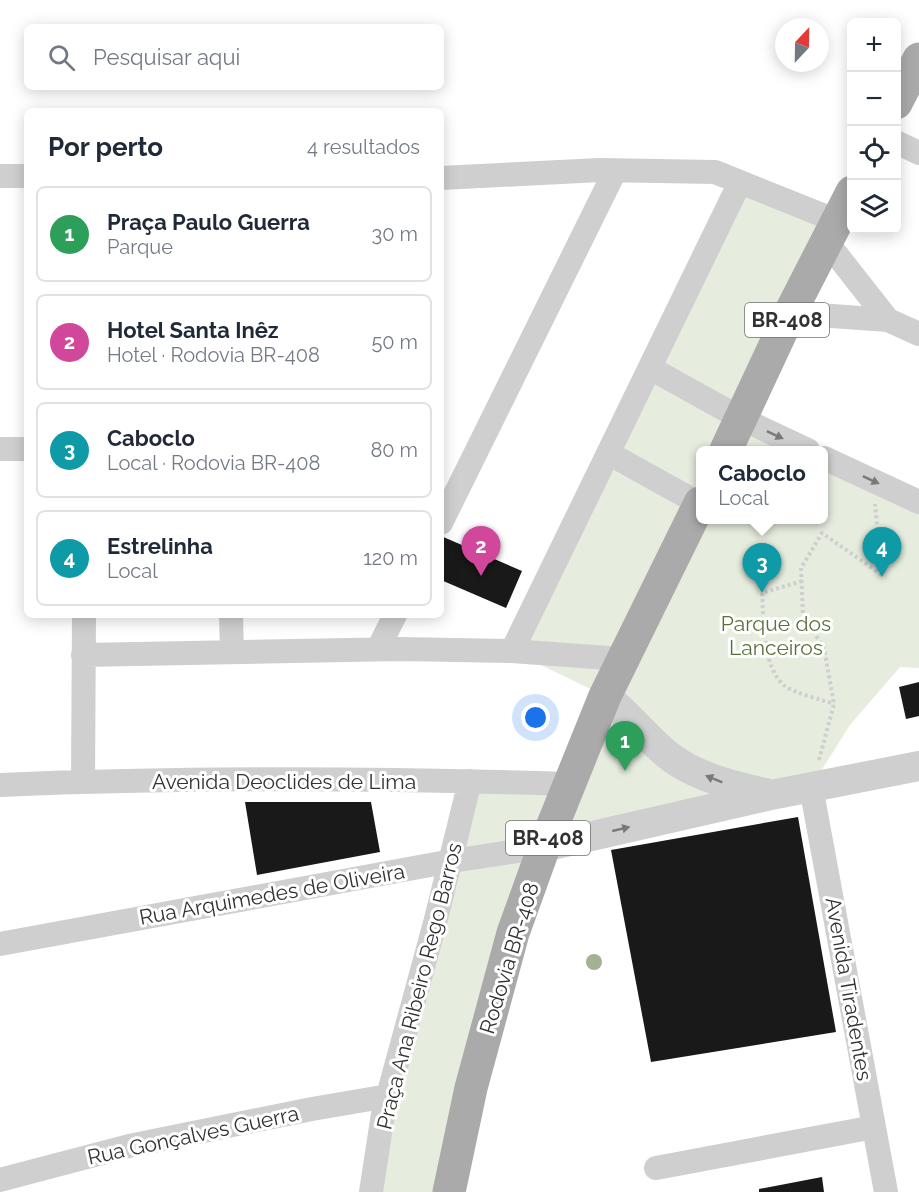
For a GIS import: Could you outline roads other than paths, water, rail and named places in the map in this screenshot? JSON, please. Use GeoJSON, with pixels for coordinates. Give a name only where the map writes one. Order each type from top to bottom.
{"type":"FeatureCollection","features":[{"type":"Feature","properties":{"kind":"main road"},"geometry":{"type":"LineString","coordinates":[[901,95],[919,59]]}},
{"type":"Feature","properties":{"kind":"main road","name":"BR-408"},"geometry":{"type":"LineString","coordinates":[[728,446],[790,313],[847,202]]}},
{"type":"Feature","properties":{"kind":"main road","name":"Rodovia BR-408"},"geometry":{"type":"LineString","coordinates":[[449,1192],[474,1077],[513,933],[568,784],[605,696],[696,512]]}},
{"type":"Feature","properties":{"kind":"street"},"geometry":{"type":"LineString","coordinates":[[901,144],[919,153]]}},
{"type":"Feature","properties":{"kind":"street"},"geometry":{"type":"LineString","coordinates":[[444,178],[615,171],[715,172],[740,182],[832,231],[888,320]]}},
{"type":"Feature","properties":{"kind":"street"},"geometry":{"type":"LineString","coordinates":[[444,517],[615,171]]}},
{"type":"Feature","properties":{"kind":"street"},"geometry":{"type":"LineString","coordinates":[[0,176],[24,176]]}},
{"type":"Feature","properties":{"kind":"street"},"geometry":{"type":"LineString","coordinates":[[512,651],[740,182]]}},
{"type":"Feature","properties":{"kind":"street"},"geometry":{"type":"LineString","coordinates":[[790,313],[888,320],[919,334]]}},
{"type":"Feature","properties":{"kind":"street"},"geometry":{"type":"LineString","coordinates":[[650,368],[742,419],[799,446]]}},
{"type":"Feature","properties":{"kind":"street"},"geometry":{"type":"LineString","coordinates":[[0,449],[24,449]]}},
{"type":"Feature","properties":{"kind":"street"},"geometry":{"type":"LineString","coordinates":[[608,453],[696,502]]}},
{"type":"Feature","properties":{"kind":"street"},"geometry":{"type":"LineString","coordinates":[[828,460],[919,502]]}},
{"type":"Feature","properties":{"kind":"street"},"geometry":{"type":"LineString","coordinates":[[82,782],[84,618]]}},
{"type":"Feature","properties":{"kind":"street"},"geometry":{"type":"LineString","coordinates":[[231,618],[232,652]]}},
{"type":"Feature","properties":{"kind":"street"},"geometry":{"type":"LineString","coordinates":[[378,618],[378,649]]}},
{"type":"Feature","properties":{"kind":"street"},"geometry":{"type":"LineString","coordinates":[[378,649],[394,618]]}},
{"type":"Feature","properties":{"kind":"street"},"geometry":{"type":"LineString","coordinates":[[83,655],[378,649],[512,651],[622,659]]}},
{"type":"Feature","properties":{"kind":"street"},"geometry":{"type":"LineString","coordinates":[[605,696],[674,760],[725,783],[771,795]]}},
{"type":"Feature","properties":{"kind":"street"},"geometry":{"type":"LineString","coordinates":[[544,848],[771,795],[919,765]]}},
{"type":"Feature","properties":{"kind":"street","name":"Avenida Deoclides de Lima"},"geometry":{"type":"LineString","coordinates":[[0,785],[82,782],[470,781],[568,784]]}},
{"type":"Feature","properties":{"kind":"street","name":"Praça Ana Ribeiro Rego Barros"},"geometry":{"type":"LineString","coordinates":[[371,1192],[383,1114],[452,861],[470,781]]}},
{"type":"Feature","properties":{"kind":"street","name":"Avenida Tiradentes"},"geometry":{"type":"LineString","coordinates":[[811,787],[886,1192]]}},
{"type":"Feature","properties":{"kind":"street","name":"Rua Arquimedes de Oliveira"},"geometry":{"type":"LineString","coordinates":[[0,944],[452,861],[544,848]]}},
{"type":"Feature","properties":{"kind":"street","name":"Rua Gonçalves Guerra"},"geometry":{"type":"LineString","coordinates":[[0,1180],[129,1146],[388,1096]]}},
{"type":"Feature","properties":{"kind":"street"},"geometry":{"type":"LineString","coordinates":[[656,1168],[874,1127]]}},
{"type":"Feature","properties":{"kind":"place","name":"Hotel Santa Inêz"},"geometry":{"type":"Point","coordinates":[481,576]}},
{"type":"Feature","properties":{"kind":"place","name":"Estrelinha"},"geometry":{"type":"Point","coordinates":[882,577]}},
{"type":"Feature","properties":{"kind":"place","name":"Caboclo"},"geometry":{"type":"Point","coordinates":[762,593]}},
{"type":"Feature","properties":{"kind":"place","name":"Praça Paulo Guerra"},"geometry":{"type":"Point","coordinates":[625,771]}},
{"type":"Feature","properties":{"kind":"park label","name":"Parque dos Lanceiros"},"geometry":{"type":"Point","coordinates":[776,635]}}]}
